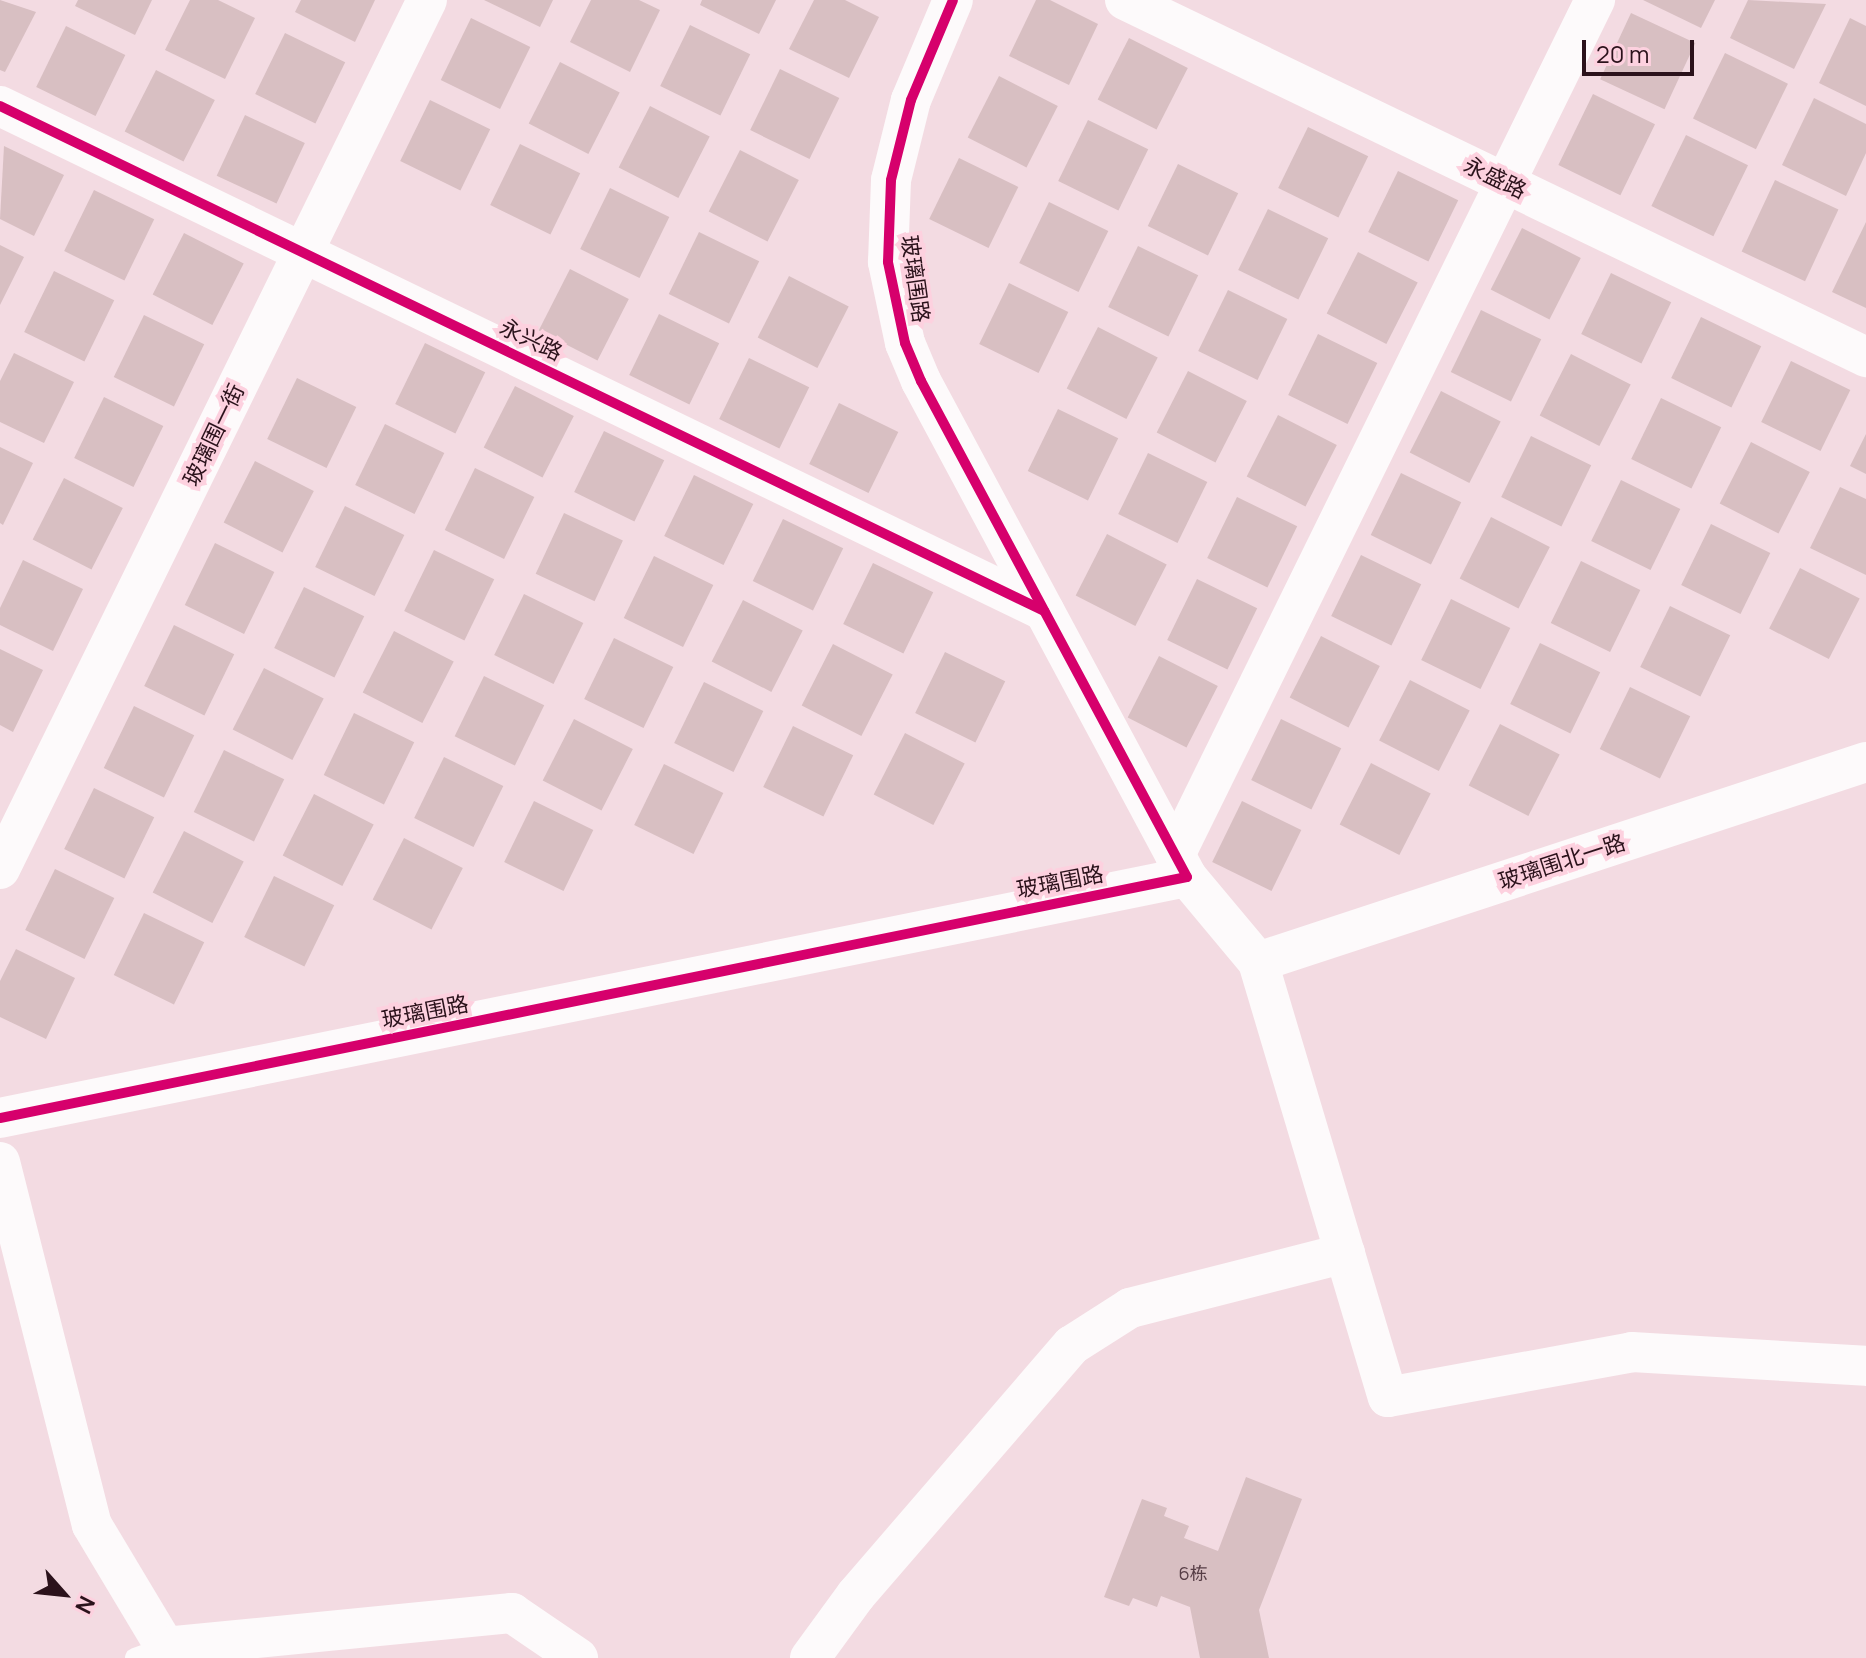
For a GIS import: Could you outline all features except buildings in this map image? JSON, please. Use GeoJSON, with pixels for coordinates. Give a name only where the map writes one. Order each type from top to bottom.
{"type":"FeatureCollection","features":[{"type":"Feature","properties":{"kind":"street","name":"玻璃围一街"},"geometry":{"type":"LineString","coordinates":[[0,869],[427,0]]}},
{"type":"Feature","properties":{"kind":"street","name":"玻璃围路"},"geometry":{"type":"LineString","coordinates":[[0,1118],[1181,866],[921,381],[905,343],[888,262],[888,207],[899,139],[953,0]]}},
{"type":"Feature","properties":{"kind":"street","name":"永盛路"},"geometry":{"type":"LineString","coordinates":[[1125,0],[1866,357]]}},
{"type":"Feature","properties":{"kind":"street"},"geometry":{"type":"LineString","coordinates":[[1595,0],[1181,866],[1258,962],[1388,1397],[1632,1352],[1866,1366]]}},
{"type":"Feature","properties":{"kind":"street","name":"永兴路"},"geometry":{"type":"LineString","coordinates":[[0,106],[1044,611]]}},
{"type":"Feature","properties":{"kind":"street","name":"玻璃围北一路"},"geometry":{"type":"LineString","coordinates":[[1258,962],[1866,762]]}},
{"type":"Feature","properties":{"kind":"street"},"geometry":{"type":"LineString","coordinates":[[0,1162],[92,1525],[150,1653],[512,1613],[578,1658]]}},
{"type":"Feature","properties":{"kind":"street"},"geometry":{"type":"LineString","coordinates":[[810,1658],[856,1595],[1072,1345],[1130,1308],[1345,1253]]}},
{"type":"Feature","properties":{"kind":"cycle path"},"geometry":{"type":"LineString","coordinates":[[0,1118],[1187,877],[921,381],[905,343],[888,262],[891,180],[911,100],[953,0]]}},
{"type":"Feature","properties":{"kind":"cycle path"},"geometry":{"type":"LineString","coordinates":[[0,106],[1044,611]]}}]}
